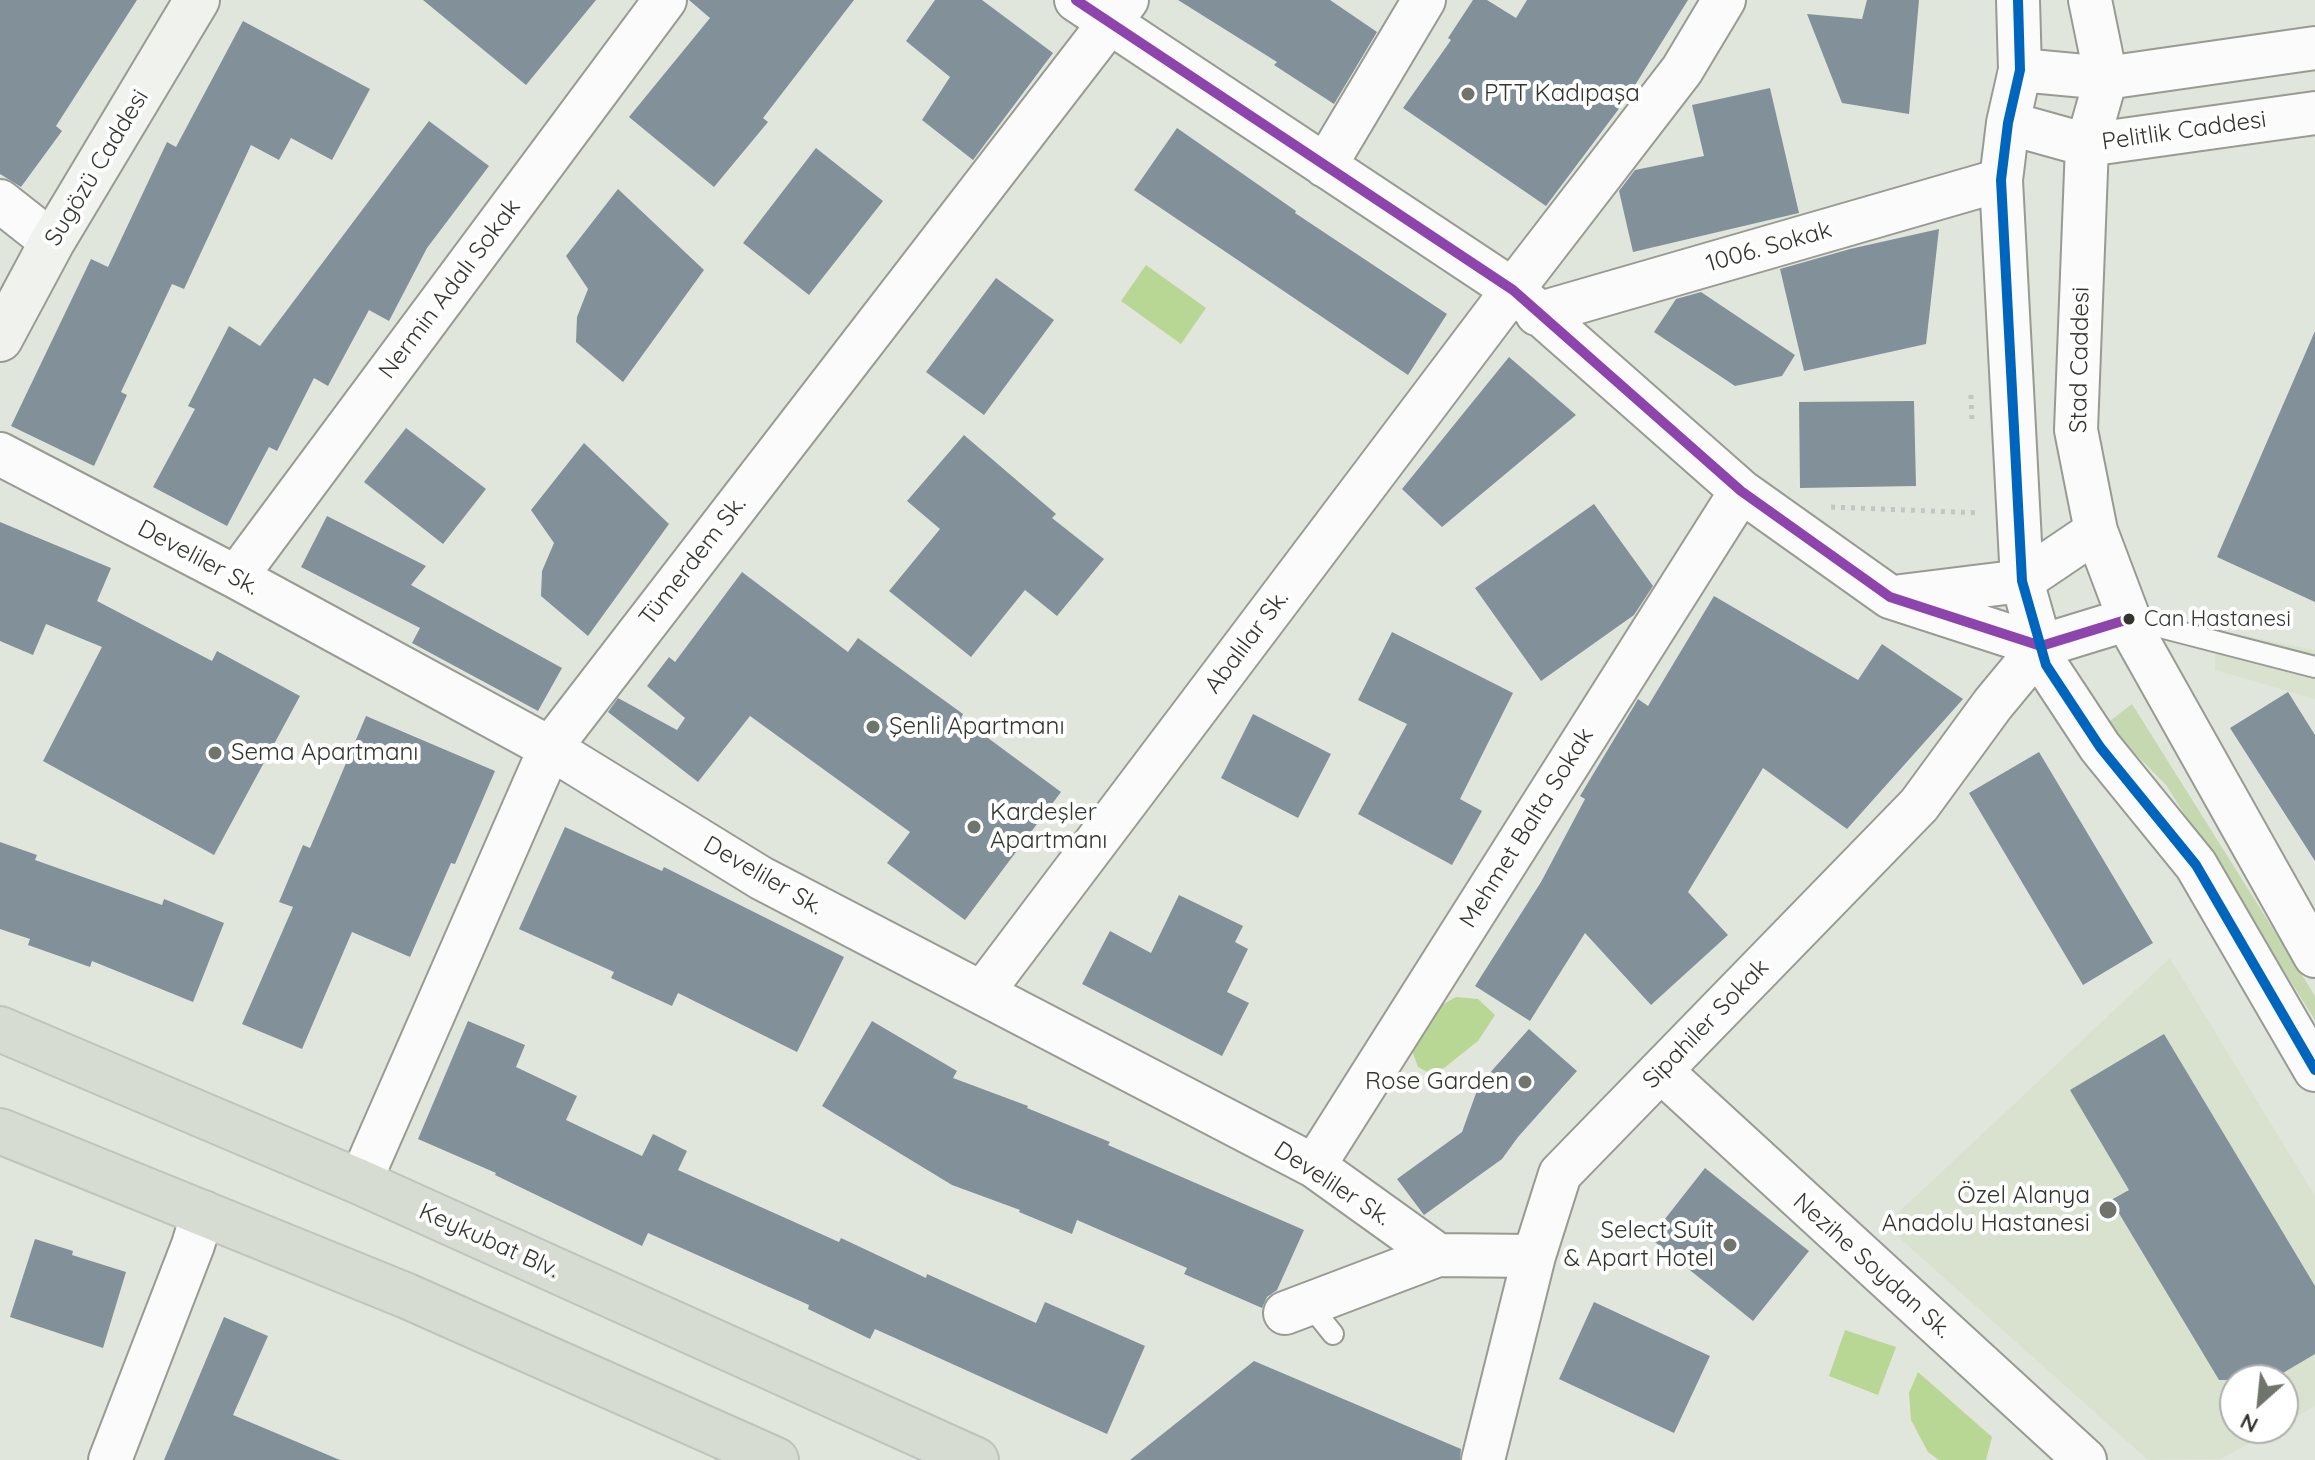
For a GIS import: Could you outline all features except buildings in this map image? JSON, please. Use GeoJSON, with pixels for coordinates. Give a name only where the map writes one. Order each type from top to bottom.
{"type":"FeatureCollection","features":[{"type":"Feature","properties":{"kind":"highway","name":"Keykubat Blv."},"geometry":{"type":"LineString","coordinates":[[0,1029],[360,1182],[976,1460]]}},
{"type":"Feature","properties":{"kind":"highway"},"geometry":{"type":"LineString","coordinates":[[0,1131],[407,1296],[776,1460]]}},
{"type":"Feature","properties":{"kind":"street","name":"Sugözü Caddesi"},"geometry":{"type":"LineString","coordinates":[[0,339],[52,242],[197,0]]}},
{"type":"Feature","properties":{"kind":"street","name":"Nermin Adalı Sokak"},"geometry":{"type":"LineString","coordinates":[[236,577],[665,0]]}},
{"type":"Feature","properties":{"kind":"street"},"geometry":{"type":"LineString","coordinates":[[1325,166],[1424,0]]}},
{"type":"Feature","properties":{"kind":"street","name":"Abalılar Sk."},"geometry":{"type":"LineString","coordinates":[[982,993],[1525,302],[1682,70],[1724,0]]}},
{"type":"Feature","properties":{"kind":"street"},"geometry":{"type":"LineString","coordinates":[[2018,0],[2020,70],[2008,123],[2001,180],[2022,581],[2046,665],[2100,747],[2196,865],[2315,1070]]}},
{"type":"Feature","properties":{"kind":"street","name":"Stad Caddesi"},"geometry":{"type":"LineString","coordinates":[[2090,0],[2106,78],[2087,145],[2076,430],[2096,531],[2136,637],[2315,956]]}},
{"type":"Feature","properties":{"kind":"street"},"geometry":{"type":"LineString","coordinates":[[1104,7],[1325,166],[1525,302],[1741,491],[1890,597],[2041,646],[2129,619]]}},
{"type":"Feature","properties":{"kind":"street","name":"Tümerdem Sk."},"geometry":{"type":"LineString","coordinates":[[360,1182],[550,748],[1104,7]]}},
{"type":"Feature","properties":{"kind":"street"},"geometry":{"type":"LineString","coordinates":[[2020,70],[2106,78],[2315,48]]}},
{"type":"Feature","properties":{"kind":"street","name":"Pelitlik Caddesi"},"geometry":{"type":"LineString","coordinates":[[2008,123],[2087,145],[2315,113]]}},
{"type":"Feature","properties":{"kind":"street","name":"1006. Sokak"},"geometry":{"type":"LineString","coordinates":[[1525,302],[2001,180]]}},
{"type":"Feature","properties":{"kind":"street"},"geometry":{"type":"LineString","coordinates":[[0,201],[52,242]]}},
{"type":"Feature","properties":{"kind":"street","name":"Develiler Sk."},"geometry":{"type":"LineString","coordinates":[[0,454],[236,577],[550,748],[761,878],[1314,1166],[1438,1255]]}},
{"type":"Feature","properties":{"kind":"street","name":"Mehmet Balta Sokak"},"geometry":{"type":"LineString","coordinates":[[1314,1166],[1741,491]]}},
{"type":"Feature","properties":{"kind":"street"},"geometry":{"type":"LineString","coordinates":[[1890,597],[2022,581],[2096,531]]}},
{"type":"Feature","properties":{"kind":"street","name":"Sipahiler Sokak"},"geometry":{"type":"LineString","coordinates":[[1483,1460],[1534,1256],[1560,1174],[1919,805],[1993,704],[2041,646]]}},
{"type":"Feature","properties":{"kind":"street","name":"Nezihe Soydan Sk."},"geometry":{"type":"LineString","coordinates":[[1661,1071],[2085,1460]]}},
{"type":"Feature","properties":{"kind":"street"},"geometry":{"type":"LineString","coordinates":[[110,1460],[203,1212]]}},
{"type":"Feature","properties":{"kind":"street"},"geometry":{"type":"LineString","coordinates":[[1309,1317],[1438,1255],[1534,1256]]}},
{"type":"Feature","properties":{"kind":"lane"},"geometry":{"type":"LineString","coordinates":[[2129,619],[2315,667]]}},
{"type":"Feature","properties":{"kind":"path"},"geometry":{"type":"LineString","coordinates":[[1972,390],[1974,436]]}},
{"type":"Feature","properties":{"kind":"path"},"geometry":{"type":"LineString","coordinates":[[1982,513],[1984,527]]}},
{"type":"Feature","properties":{"kind":"shaded area"},"geometry":{"type":"Polygon","coordinates":[[[1146,265],[1206,308],[1181,344],[1121,301],[1146,265]]]}},
{"type":"Feature","properties":{"kind":"shaded area"},"geometry":{"type":"Polygon","coordinates":[[[2216,630],[2315,650],[2315,699],[2215,670],[2216,630]]]}},
{"type":"Feature","properties":{"kind":"shaded area"},"geometry":{"type":"Polygon","coordinates":[[[2132,704],[2315,996],[2315,1020],[2166,785],[2106,724],[2132,704]]]}},
{"type":"Feature","properties":{"kind":"shaded area","name":"Özel Alanya Anadolu Hastanesi"},"geometry":{"type":"Polygon","coordinates":[[[2170,958],[2315,1196],[2315,1406],[2299,1415],[2299,1364],[2219,1364],[2219,1444],[2248,1444],[2221,1459],[2148,1460],[1885,1225],[2170,958]]]}},
{"type":"Feature","properties":{"kind":"shaded area"},"geometry":{"type":"Polygon","coordinates":[[[1456,997],[1478,999],[1495,1015],[1478,1041],[1444,1068],[1431,1074],[1418,1067],[1412,1051],[1417,1034],[1429,1012],[1456,997]]]}},
{"type":"Feature","properties":{"kind":"shaded area"},"geometry":{"type":"Polygon","coordinates":[[[1845,1330],[1896,1347],[1878,1395],[1829,1376],[1845,1330]]]}},
{"type":"Feature","properties":{"kind":"shaded area"},"geometry":{"type":"Polygon","coordinates":[[[1918,1372],[1992,1437],[1986,1460],[1939,1460],[1928,1452],[1911,1420],[1909,1393],[1918,1372]]]}},
{"type":"Feature","properties":{"kind":"transit line"},"geometry":{"type":"LineString","coordinates":[[1076,0],[1513,290],[1741,491],[1890,597],[2041,646],[2129,619]]}},
{"type":"Feature","properties":{"kind":"transit line"},"geometry":{"type":"LineString","coordinates":[[2018,0],[2020,70],[2008,123],[2001,180],[2022,581],[2046,665],[2100,747],[2196,865],[2315,1070]]}},
{"type":"Feature","properties":{"kind":"place","name":"PTT Kadıpaşa"},"geometry":{"type":"Point","coordinates":[1468,94]}},
{"type":"Feature","properties":{"kind":"place","name":"Can Hastanesi"},"geometry":{"type":"Point","coordinates":[2129,619]}},
{"type":"Feature","properties":{"kind":"place","name":"Şenli Apartmanı"},"geometry":{"type":"Point","coordinates":[873,727]}},
{"type":"Feature","properties":{"kind":"place","name":"Sema Apartmanı"},"geometry":{"type":"Point","coordinates":[215,753]}},
{"type":"Feature","properties":{"kind":"place","name":"Kardeşler Apartmanı"},"geometry":{"type":"Point","coordinates":[974,827]}},
{"type":"Feature","properties":{"kind":"place","name":"Rose Garden"},"geometry":{"type":"Point","coordinates":[1525,1082]}},
{"type":"Feature","properties":{"kind":"place","name":"Özel Alanya Anadolu Hastanesi"},"geometry":{"type":"Point","coordinates":[2108,1210]}},
{"type":"Feature","properties":{"kind":"place","name":"Select Suit & Apart Hotel"},"geometry":{"type":"Point","coordinates":[1730,1245]}}]}
